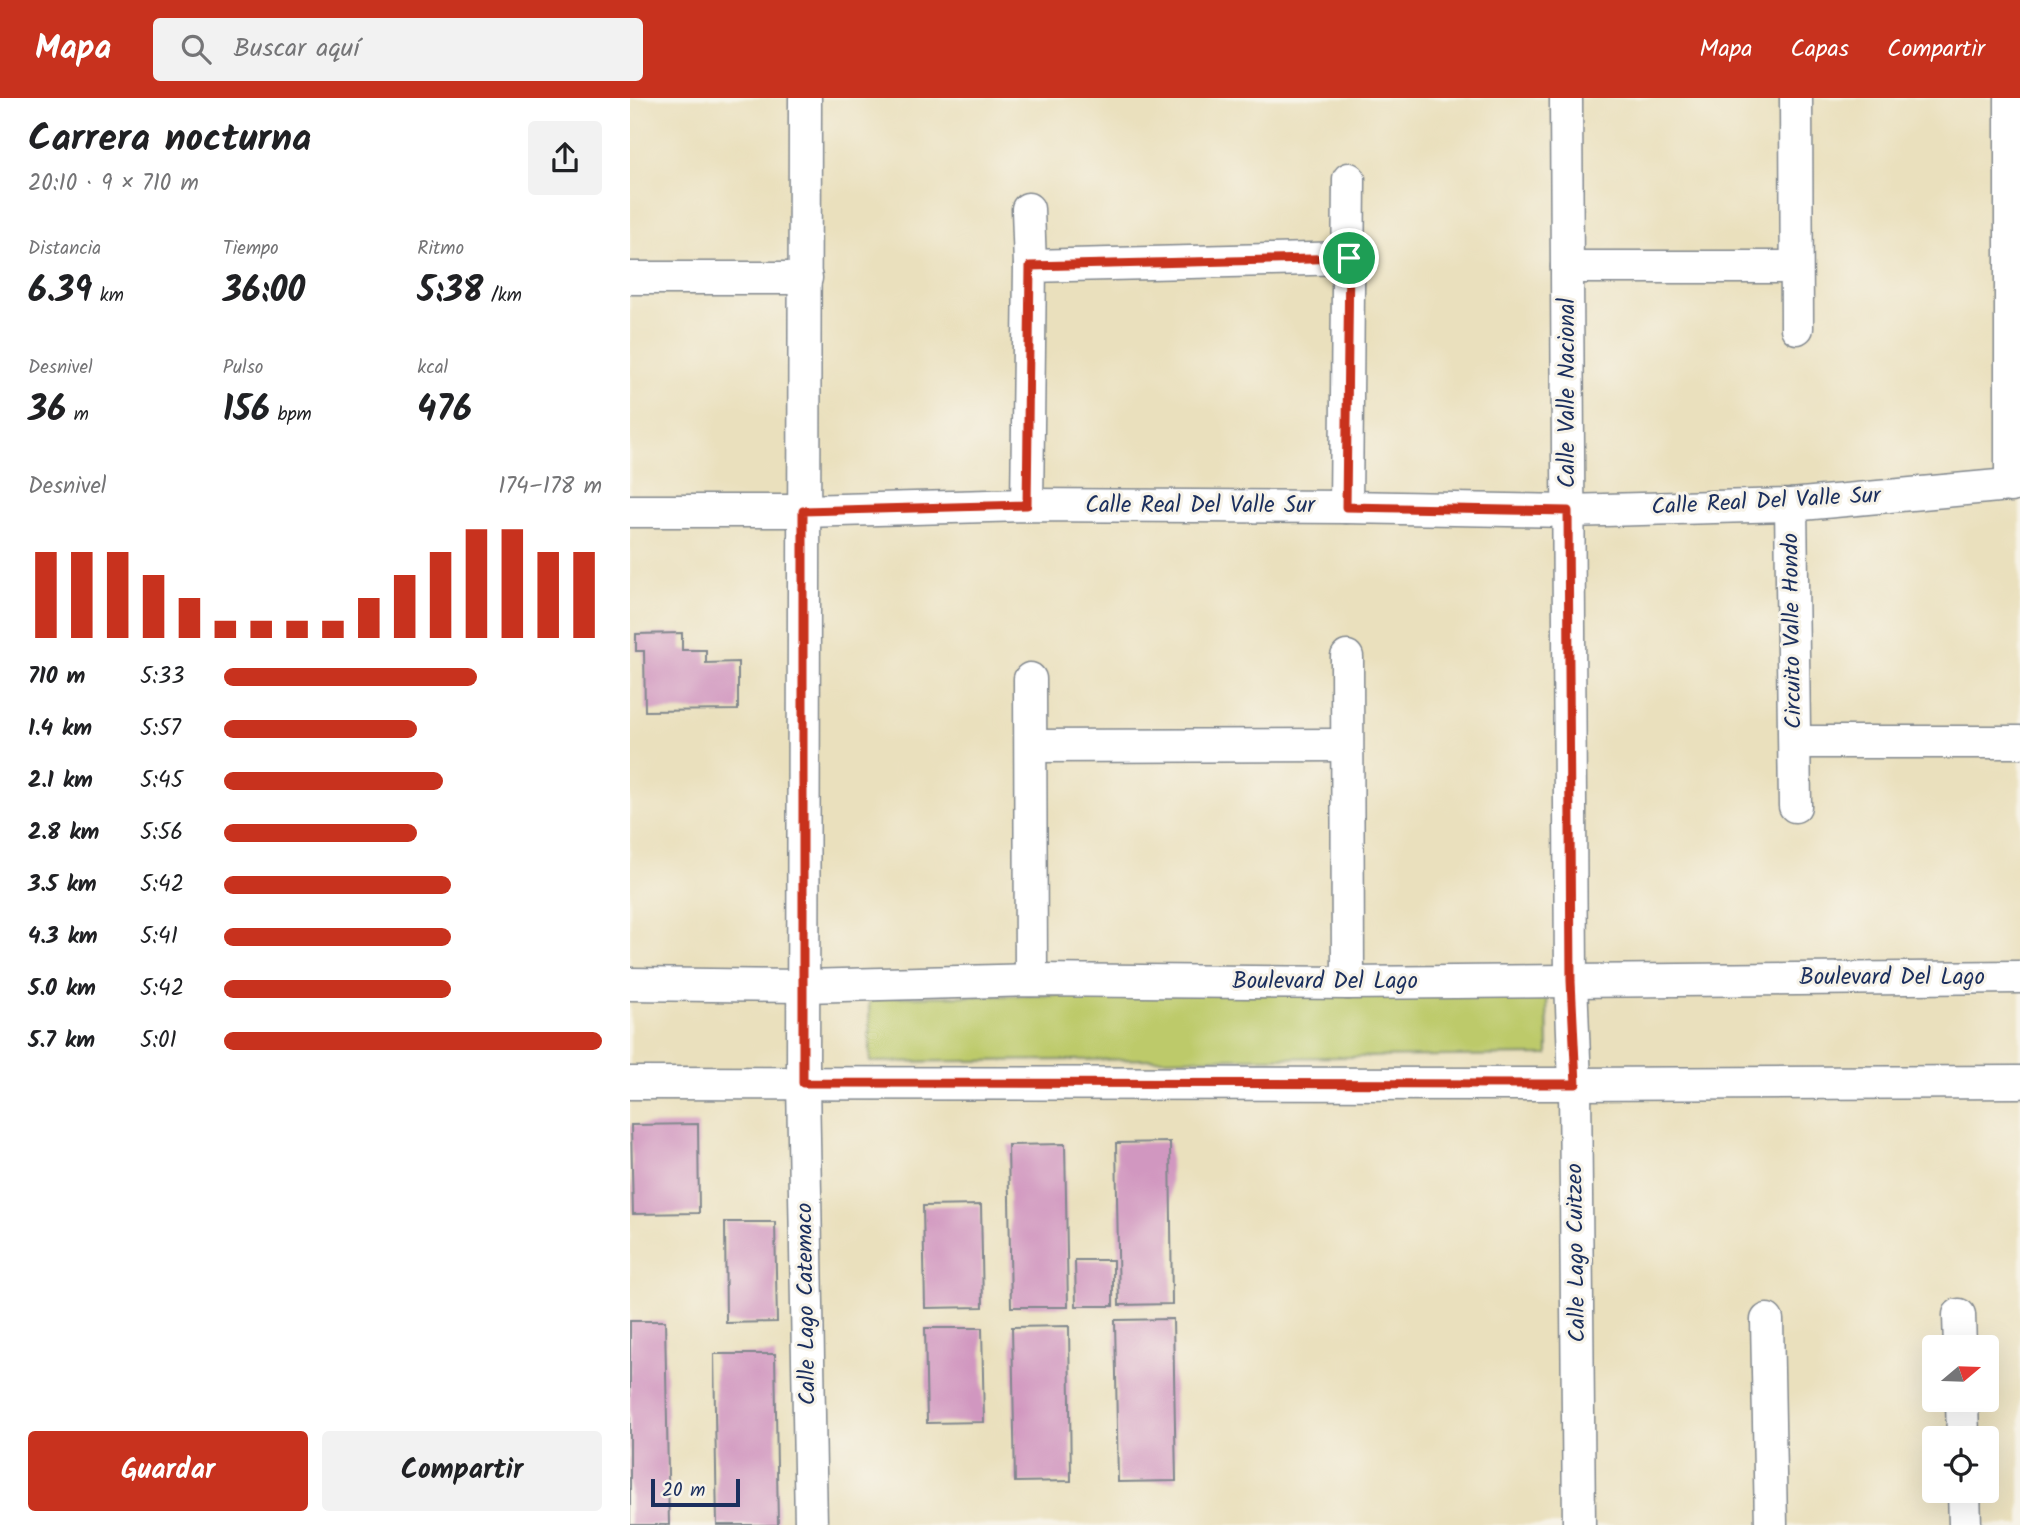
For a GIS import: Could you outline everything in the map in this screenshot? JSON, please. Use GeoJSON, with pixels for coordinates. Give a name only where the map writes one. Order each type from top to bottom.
{"type":"FeatureCollection","features":[{"type":"Feature","properties":{"kind":"street","name":"Calle Lago Catemaco"},"geometry":{"type":"LineString","coordinates":[[805,98],[803,1083],[811,1525]]}},
{"type":"Feature","properties":{"kind":"street","name":"Calle Valle Nacional"},"geometry":{"type":"LineString","coordinates":[[1566,98],[1571,981]]}},
{"type":"Feature","properties":{"kind":"street"},"geometry":{"type":"LineString","coordinates":[[1796,98],[1797,328]]}},
{"type":"Feature","properties":{"kind":"street"},"geometry":{"type":"LineString","coordinates":[[2011,98],[2016,485]]}},
{"type":"Feature","properties":{"kind":"street"},"geometry":{"type":"LineString","coordinates":[[1346,507],[1349,179]]}},
{"type":"Feature","properties":{"kind":"street"},"geometry":{"type":"LineString","coordinates":[[1027,505],[1030,266],[1028,208]]}},
{"type":"Feature","properties":{"kind":"street"},"geometry":{"type":"LineString","coordinates":[[1030,266],[1349,258]]}},
{"type":"Feature","properties":{"kind":"street"},"geometry":{"type":"LineString","coordinates":[[1567,267],[1796,267]]}},
{"type":"Feature","properties":{"kind":"street"},"geometry":{"type":"LineString","coordinates":[[630,278],[806,278]]}},
{"type":"Feature","properties":{"kind":"street","name":"Calle Real Del Valle Sur"},"geometry":{"type":"LineString","coordinates":[[630,511],[803,511],[1027,505],[1568,511],[1791,505],[2016,485]]}},
{"type":"Feature","properties":{"kind":"street","name":"Circuito Valle Hondo"},"geometry":{"type":"LineString","coordinates":[[1791,505],[1795,742],[2020,742]]}},
{"type":"Feature","properties":{"kind":"street"},"geometry":{"type":"LineString","coordinates":[[1347,657],[1348,983]]}},
{"type":"Feature","properties":{"kind":"street"},"geometry":{"type":"LineString","coordinates":[[1030,679],[1031,980]]}},
{"type":"Feature","properties":{"kind":"street"},"geometry":{"type":"LineString","coordinates":[[1795,742],[1795,806]]}},
{"type":"Feature","properties":{"kind":"street"},"geometry":{"type":"LineString","coordinates":[[1031,746],[1346,745]]}},
{"type":"Feature","properties":{"kind":"street","name":"Boulevard Del Lago"},"geometry":{"type":"LineString","coordinates":[[630,984],[804,986],[1031,980],[1348,983],[2020,977]]}},
{"type":"Feature","properties":{"kind":"street","name":"Calle Lago Cuitzeo"},"geometry":{"type":"LineString","coordinates":[[1571,981],[1576,1084],[1579,1525]]}},
{"type":"Feature","properties":{"kind":"street"},"geometry":{"type":"LineString","coordinates":[[630,1083],[2020,1082]]}},
{"type":"Feature","properties":{"kind":"street"},"geometry":{"type":"LineString","coordinates":[[1959,1315],[1960,1335]]}},
{"type":"Feature","properties":{"kind":"street"},"geometry":{"type":"LineString","coordinates":[[1767,1320],[1771,1525]]}},
{"type":"Feature","properties":{"kind":"street"},"geometry":{"type":"LineString","coordinates":[[1955,1525],[1965,1525],[1964,1503]]}},
{"type":"Feature","properties":{"kind":"green space"},"geometry":{"type":"Polygon","coordinates":[[[1547,991],[1548,1055],[870,1062],[869,997],[1547,991]]]}},
{"type":"Feature","properties":{"kind":"building"},"geometry":{"type":"Polygon","coordinates":[[[682,633],[682,650],[706,650],[706,663],[738,662],[738,710],[645,711],[644,651],[636,651],[636,634],[682,633]]]}},
{"type":"Feature","properties":{"kind":"building"},"geometry":{"type":"Polygon","coordinates":[[[698,1124],[699,1213],[633,1214],[631,1125],[698,1124]]]}},
{"type":"Feature","properties":{"kind":"building"},"geometry":{"type":"Polygon","coordinates":[[[1170,1142],[1172,1304],[1119,1305],[1116,1143],[1170,1142]]]}},
{"type":"Feature","properties":{"kind":"building"},"geometry":{"type":"Polygon","coordinates":[[[1065,1144],[1068,1307],[1011,1307],[1008,1145],[1065,1144]]]}},
{"type":"Feature","properties":{"kind":"building"},"geometry":{"type":"Polygon","coordinates":[[[981,1205],[983,1307],[925,1308],[923,1206],[981,1205]]]}},
{"type":"Feature","properties":{"kind":"building"},"geometry":{"type":"Polygon","coordinates":[[[725,1222],[775,1222],[777,1322],[726,1323],[725,1222]]]}},
{"type":"Feature","properties":{"kind":"building"},"geometry":{"type":"Polygon","coordinates":[[[1075,1260],[1113,1260],[1113,1306],[1076,1306],[1075,1260]]]}},
{"type":"Feature","properties":{"kind":"building"},"geometry":{"type":"Polygon","coordinates":[[[1173,1319],[1176,1481],[1118,1482],[1115,1320],[1173,1319]]]}},
{"type":"Feature","properties":{"kind":"building"},"geometry":{"type":"Polygon","coordinates":[[[630,1321],[665,1321],[669,1525],[630,1525],[630,1321]]]}},
{"type":"Feature","properties":{"kind":"building"},"geometry":{"type":"Polygon","coordinates":[[[1069,1326],[1071,1481],[1015,1482],[1012,1327],[1069,1326]]]}},
{"type":"Feature","properties":{"kind":"building"},"geometry":{"type":"Polygon","coordinates":[[[925,1328],[982,1328],[984,1422],[927,1423],[925,1328]]]}},
{"type":"Feature","properties":{"kind":"building"},"geometry":{"type":"Polygon","coordinates":[[[714,1354],[775,1354],[778,1525],[717,1525],[714,1354]]]}},
{"type":"Feature","properties":{"kind":"route"},"geometry":{"type":"LineString","coordinates":[[1349,258],[1346,507],[1568,511],[1571,981],[1576,1084],[803,1083],[803,511],[1027,505],[1030,266],[1349,258]]}}]}
